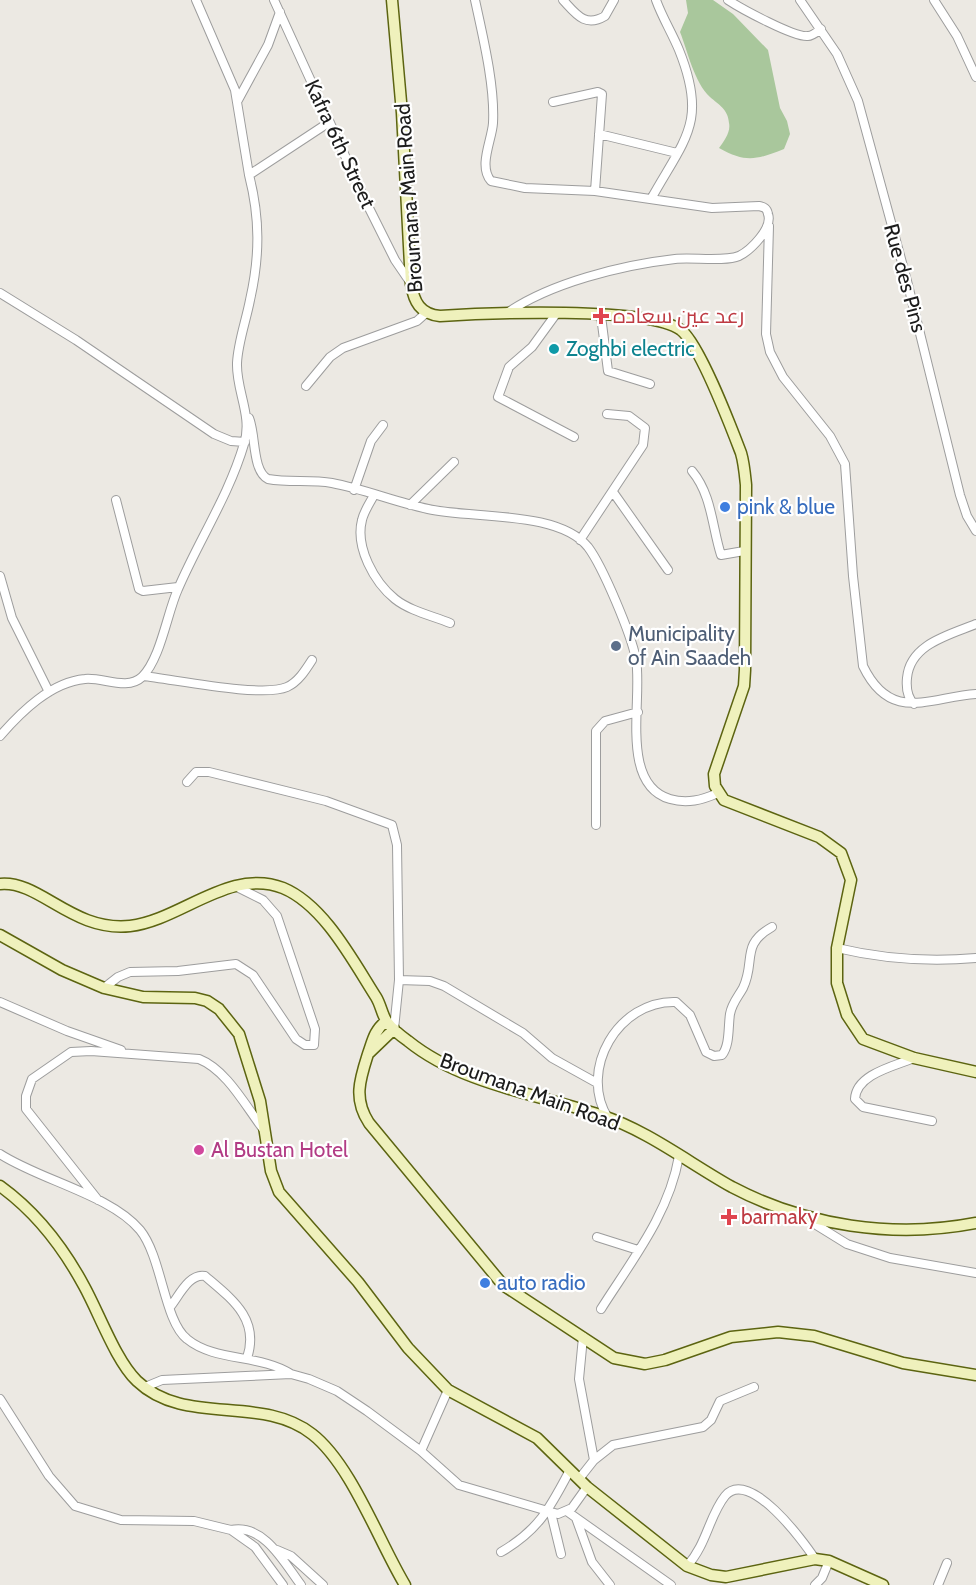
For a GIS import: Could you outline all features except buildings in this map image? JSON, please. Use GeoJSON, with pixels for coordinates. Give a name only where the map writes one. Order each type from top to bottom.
{"type":"FeatureCollection","features":[{"type":"Feature","properties":{"kind":"main road","name":"Broumana Main Road"},"geometry":{"type":"LineString","coordinates":[[392,0],[402,112],[411,284],[417,305],[426,313],[440,316],[505,313],[556,314],[661,321],[682,331],[692,342],[742,455],[747,507],[744,551],[744,686],[717,759],[714,774],[718,793]]}},
{"type":"Feature","properties":{"kind":"main road"},"geometry":{"type":"LineString","coordinates":[[718,793],[732,803],[819,837],[841,853],[851,880],[837,948],[836,964],[841,999],[855,1030],[863,1039],[914,1058],[976,1072]]}},
{"type":"Feature","properties":{"kind":"main road"},"geometry":{"type":"LineString","coordinates":[[0,884],[19,885],[96,925],[116,926],[152,921],[234,886],[269,884],[305,901],[338,940],[392,1023],[374,1035],[360,1077],[359,1093],[362,1109],[369,1123],[503,1285],[614,1358],[645,1364],[747,1333],[795,1333],[861,1348],[903,1363],[976,1375]]}},
{"type":"Feature","properties":{"kind":"main road"},"geometry":{"type":"LineString","coordinates":[[0,934],[62,970],[104,988],[143,997],[203,1000],[219,1009],[239,1034],[266,1134],[271,1171],[279,1192],[358,1282],[408,1348],[448,1390],[537,1438],[587,1487],[687,1566],[711,1575],[726,1576],[815,1559],[829,1561],[883,1585]]}},
{"type":"Feature","properties":{"kind":"main road","name":"Broumana Main Road"},"geometry":{"type":"LineString","coordinates":[[392,1023],[410,1043],[464,1072],[608,1118],[733,1187],[801,1216],[856,1227],[881,1229],[921,1229],[976,1223]]}},
{"type":"Feature","properties":{"kind":"main road"},"geometry":{"type":"LineString","coordinates":[[0,1186],[26,1206],[56,1242],[85,1286],[132,1375],[145,1387],[168,1402],[258,1413],[282,1419],[311,1434],[340,1467],[405,1585]]}},
{"type":"Feature","properties":{"kind":"street"},"geometry":{"type":"LineString","coordinates":[[196,0],[238,100],[249,175],[257,209],[259,241],[256,270],[237,363],[238,382],[255,439],[258,469],[265,478],[321,481],[410,505],[534,521],[567,531],[580,540],[606,578],[635,657],[640,768],[654,791],[662,797],[685,802],[705,799],[718,793]]}},
{"type":"Feature","properties":{"kind":"street","name":"Kafra 6th Street"},"geometry":{"type":"LineString","coordinates":[[274,0],[328,123],[389,250],[411,284]]}},
{"type":"Feature","properties":{"kind":"street"},"geometry":{"type":"LineString","coordinates":[[475,0],[493,114],[492,134],[487,150],[486,171],[489,179],[498,184],[525,188],[595,191],[722,208],[762,206],[769,215],[765,334],[770,352],[783,377],[830,436],[845,464],[854,586],[863,666],[869,677],[884,693],[914,704],[976,694]]}},
{"type":"Feature","properties":{"kind":"street"},"geometry":{"type":"LineString","coordinates":[[563,0],[581,19],[588,21],[605,16],[614,0]]}},
{"type":"Feature","properties":{"kind":"street"},"geometry":{"type":"LineString","coordinates":[[651,199],[691,126],[694,99],[684,61],[656,0]]}},
{"type":"Feature","properties":{"kind":"street"},"geometry":{"type":"LineString","coordinates":[[728,0],[799,35],[808,36],[821,29]]}},
{"type":"Feature","properties":{"kind":"street","name":"Rue des Pins"},"geometry":{"type":"LineString","coordinates":[[800,0],[845,68],[858,101],[907,281],[960,495],[967,516],[976,531]]}},
{"type":"Feature","properties":{"kind":"street"},"geometry":{"type":"LineString","coordinates":[[934,0],[957,36],[976,77]]}},
{"type":"Feature","properties":{"kind":"street"},"geometry":{"type":"LineString","coordinates":[[238,100],[268,45],[280,12]]}},
{"type":"Feature","properties":{"kind":"street"},"geometry":{"type":"LineString","coordinates":[[554,102],[600,93],[602,98],[595,191]]}},
{"type":"Feature","properties":{"kind":"street"},"geometry":{"type":"LineString","coordinates":[[249,175],[328,123]]}},
{"type":"Feature","properties":{"kind":"street"},"geometry":{"type":"LineString","coordinates":[[599,134],[677,153]]}},
{"type":"Feature","properties":{"kind":"street"},"geometry":{"type":"LineString","coordinates":[[505,313],[531,297],[570,282],[674,259],[737,257],[747,251],[769,226]]}},
{"type":"Feature","properties":{"kind":"street"},"geometry":{"type":"LineString","coordinates":[[0,292],[50,322],[214,434],[231,441],[245,442]]}},
{"type":"Feature","properties":{"kind":"street"},"geometry":{"type":"LineString","coordinates":[[306,386],[330,357],[343,348],[417,321],[426,313]]}},
{"type":"Feature","properties":{"kind":"street"},"geometry":{"type":"LineString","coordinates":[[556,314],[532,347],[509,367],[498,397],[574,437]]}},
{"type":"Feature","properties":{"kind":"street"},"geometry":{"type":"LineString","coordinates":[[601,316],[608,371],[650,384]]}},
{"type":"Feature","properties":{"kind":"street"},"geometry":{"type":"LineString","coordinates":[[143,676],[153,660],[178,587],[214,517],[245,442],[246,414]]}},
{"type":"Feature","properties":{"kind":"street"},"geometry":{"type":"LineString","coordinates":[[580,540],[643,446],[646,432],[640,422],[629,416],[607,414]]}},
{"type":"Feature","properties":{"kind":"street"},"geometry":{"type":"LineString","coordinates":[[354,490],[374,433],[383,425]]}},
{"type":"Feature","properties":{"kind":"street"},"geometry":{"type":"LineString","coordinates":[[410,505],[454,462]]}},
{"type":"Feature","properties":{"kind":"street"},"geometry":{"type":"LineString","coordinates":[[692,471],[700,480],[713,513],[721,555],[744,551]]}},
{"type":"Feature","properties":{"kind":"street"},"geometry":{"type":"LineString","coordinates":[[613,492],[668,570]]}},
{"type":"Feature","properties":{"kind":"street"},"geometry":{"type":"LineString","coordinates":[[375,495],[363,516],[360,533],[365,555],[374,573],[395,599],[450,623]]}},
{"type":"Feature","properties":{"kind":"street"},"geometry":{"type":"LineString","coordinates":[[116,500],[139,589],[143,591],[178,587]]}},
{"type":"Feature","properties":{"kind":"street"},"geometry":{"type":"LineString","coordinates":[[0,576],[12,618],[49,692]]}},
{"type":"Feature","properties":{"kind":"street"},"geometry":{"type":"LineString","coordinates":[[914,704],[907,693],[906,681],[907,672],[918,652],[938,639],[976,624]]}},
{"type":"Feature","properties":{"kind":"street"},"geometry":{"type":"LineString","coordinates":[[0,736],[16,718],[49,692],[84,679],[128,683],[143,676],[234,688],[279,689],[298,679],[312,660]]}},
{"type":"Feature","properties":{"kind":"street"},"geometry":{"type":"LineString","coordinates":[[596,825],[596,731],[605,721],[638,712]]}},
{"type":"Feature","properties":{"kind":"street"},"geometry":{"type":"LineString","coordinates":[[187,782],[196,772],[209,772],[336,804],[392,825],[397,845],[399,980],[392,1023]]}},
{"type":"Feature","properties":{"kind":"street"},"geometry":{"type":"LineString","coordinates":[[104,988],[118,976],[130,972],[178,971],[236,964],[253,975],[296,1039],[305,1045],[314,1045],[315,1029],[277,916],[263,900],[234,886]]}},
{"type":"Feature","properties":{"kind":"street"},"geometry":{"type":"LineString","coordinates":[[608,1118],[599,1101],[597,1083],[601,1062],[617,1029],[628,1016],[658,1003],[680,1003],[690,1015],[706,1052],[714,1056],[722,1055],[726,1048],[732,1006],[746,977],[751,945],[761,933],[772,927]]}},
{"type":"Feature","properties":{"kind":"street"},"geometry":{"type":"LineString","coordinates":[[837,948],[894,958],[940,961],[976,958]]}},
{"type":"Feature","properties":{"kind":"street"},"geometry":{"type":"LineString","coordinates":[[399,980],[430,981],[444,986],[523,1033],[552,1058],[597,1083]]}},
{"type":"Feature","properties":{"kind":"street"},"geometry":{"type":"LineString","coordinates":[[0,1002],[67,1031],[137,1054]]}},
{"type":"Feature","properties":{"kind":"street"},"geometry":{"type":"LineString","coordinates":[[98,1200],[26,1109],[27,1089],[37,1075],[71,1053],[91,1050],[190,1057],[204,1061],[230,1085],[266,1134]]}},
{"type":"Feature","properties":{"kind":"street"},"geometry":{"type":"LineString","coordinates":[[914,1058],[870,1077],[859,1085],[855,1099],[863,1107],[932,1121]]}},
{"type":"Feature","properties":{"kind":"street"},"geometry":{"type":"LineString","coordinates":[[0,1154],[25,1169],[98,1200],[127,1218],[142,1233],[156,1261],[170,1307],[181,1333],[193,1343],[276,1365],[291,1374],[337,1391],[421,1451],[459,1485],[550,1513],[568,1512],[671,1585]]}},
{"type":"Feature","properties":{"kind":"street"},"geometry":{"type":"LineString","coordinates":[[601,1309],[669,1198],[679,1156]]}},
{"type":"Feature","properties":{"kind":"street"},"geometry":{"type":"LineString","coordinates":[[801,1216],[847,1244],[890,1258],[976,1273]]}},
{"type":"Feature","properties":{"kind":"street"},"geometry":{"type":"LineString","coordinates":[[597,1237],[638,1251]]}},
{"type":"Feature","properties":{"kind":"street"},"geometry":{"type":"LineString","coordinates":[[170,1307],[191,1280],[197,1276],[206,1276],[245,1315],[251,1335],[247,1358]]}},
{"type":"Feature","properties":{"kind":"street"},"geometry":{"type":"LineString","coordinates":[[583,1337],[579,1364],[581,1396],[594,1460]]}},
{"type":"Feature","properties":{"kind":"street"},"geometry":{"type":"LineString","coordinates":[[145,1387],[162,1380],[291,1374]]}},
{"type":"Feature","properties":{"kind":"street"},"geometry":{"type":"LineString","coordinates":[[579,1479],[594,1460],[613,1445],[703,1427],[711,1420],[720,1401],[754,1387]]}},
{"type":"Feature","properties":{"kind":"street"},"geometry":{"type":"LineString","coordinates":[[421,1451],[448,1390]]}},
{"type":"Feature","properties":{"kind":"street"},"geometry":{"type":"LineString","coordinates":[[0,1398],[49,1476],[75,1506],[114,1519],[194,1521],[231,1530],[249,1531],[274,1549],[291,1556],[323,1585]]}},
{"type":"Feature","properties":{"kind":"street"},"geometry":{"type":"LineString","coordinates":[[501,1552],[525,1537],[550,1513],[570,1470]]}},
{"type":"Feature","properties":{"kind":"street"},"geometry":{"type":"LineString","coordinates":[[568,1512],[587,1487]]}},
{"type":"Feature","properties":{"kind":"street"},"geometry":{"type":"LineString","coordinates":[[687,1566],[704,1543],[723,1499],[729,1492],[736,1490],[752,1494],[774,1508],[815,1559]]}},
{"type":"Feature","properties":{"kind":"street"},"geometry":{"type":"LineString","coordinates":[[550,1513],[561,1554]]}},
{"type":"Feature","properties":{"kind":"street"},"geometry":{"type":"LineString","coordinates":[[576,1517],[592,1562],[610,1585]]}},
{"type":"Feature","properties":{"kind":"street"},"geometry":{"type":"LineString","coordinates":[[231,1530],[255,1547],[281,1582],[291,1572]]}},
{"type":"Feature","properties":{"kind":"street"},"geometry":{"type":"LineString","coordinates":[[274,1549],[302,1585]]}},
{"type":"Feature","properties":{"kind":"street"},"geometry":{"type":"LineString","coordinates":[[815,1585],[822,1578],[829,1561]]}},
{"type":"Feature","properties":{"kind":"street"},"geometry":{"type":"LineString","coordinates":[[938,1585],[947,1563]]}},
{"type":"Feature","properties":{"kind":"green space"},"geometry":{"type":"Polygon","coordinates":[[[686,0],[713,0],[733,14],[768,50],[780,108],[787,121],[790,134],[784,149],[766,156],[744,158],[719,148],[728,133],[728,118],[722,108],[704,91],[680,32],[688,13],[686,0]]]}},
{"type":"Feature","properties":{"kind":"place","name":"رعد عين سعاده"},"geometry":{"type":"Point","coordinates":[601,316]}},
{"type":"Feature","properties":{"kind":"place","name":"Zoghbi electric"},"geometry":{"type":"Point","coordinates":[554,349]}},
{"type":"Feature","properties":{"kind":"place","name":"pink & blue"},"geometry":{"type":"Point","coordinates":[725,507]}},
{"type":"Feature","properties":{"kind":"place","name":"Municipality of Ain Saadeh"},"geometry":{"type":"Point","coordinates":[616,646]}},
{"type":"Feature","properties":{"kind":"place","name":"Al Bustan Hotel"},"geometry":{"type":"Point","coordinates":[199,1150]}},
{"type":"Feature","properties":{"kind":"place","name":"barmaky"},"geometry":{"type":"Point","coordinates":[729,1217]}},
{"type":"Feature","properties":{"kind":"place","name":"auto radio"},"geometry":{"type":"Point","coordinates":[485,1283]}}]}
